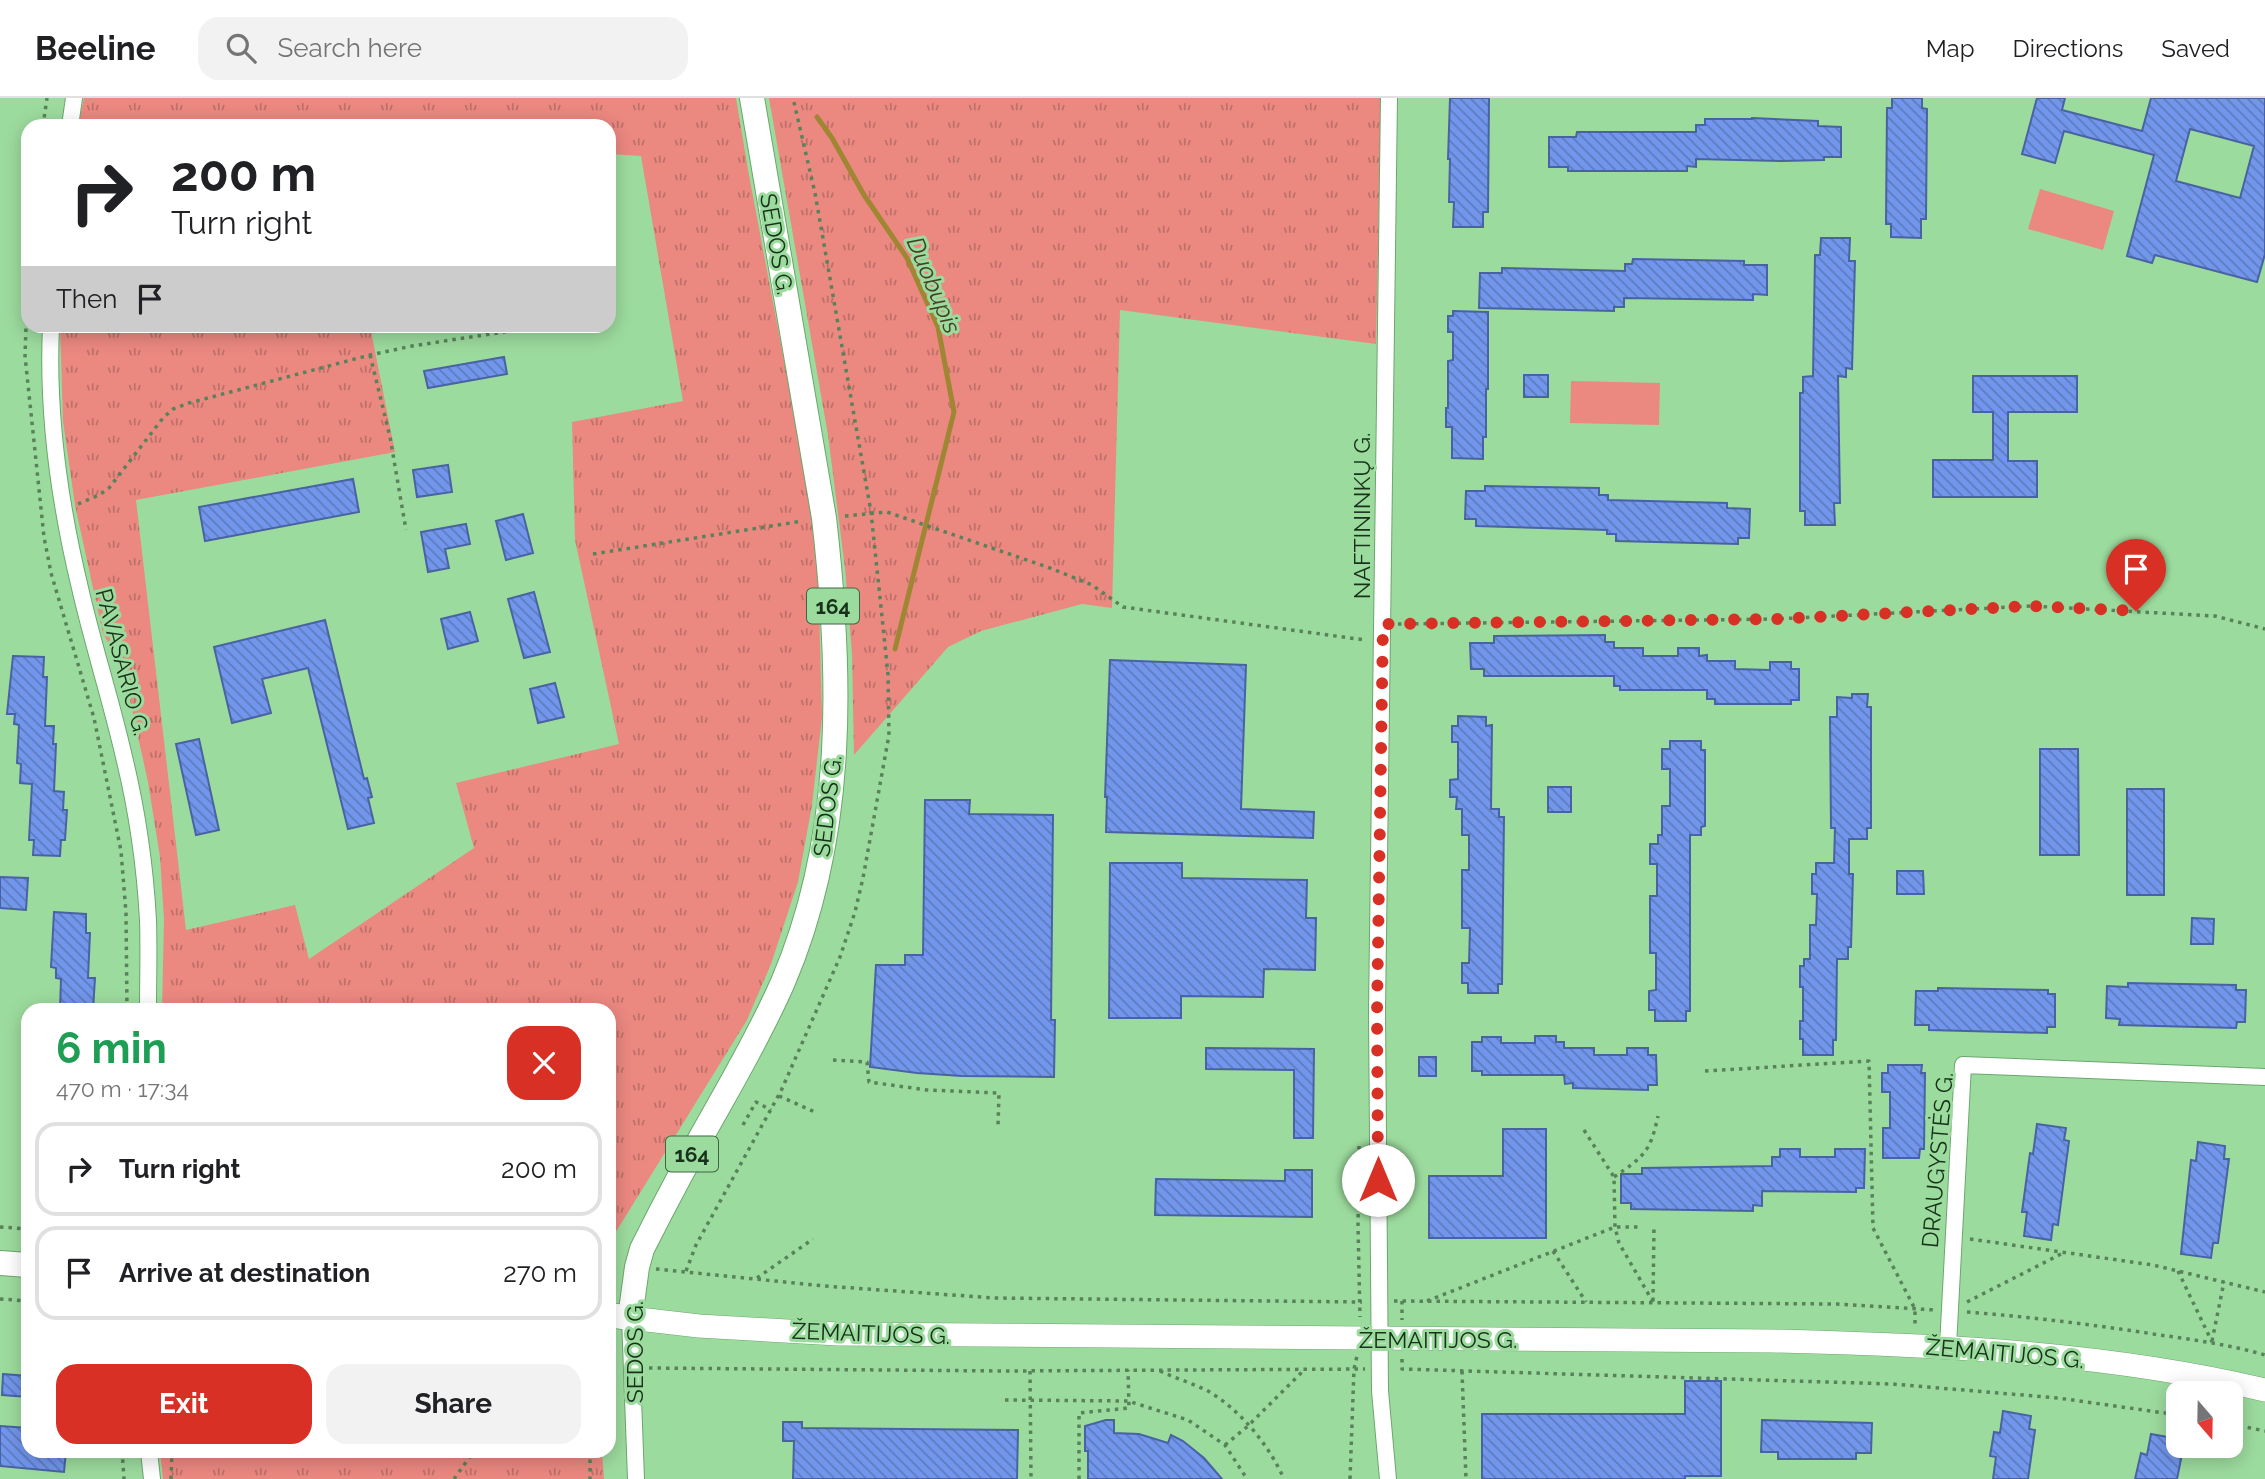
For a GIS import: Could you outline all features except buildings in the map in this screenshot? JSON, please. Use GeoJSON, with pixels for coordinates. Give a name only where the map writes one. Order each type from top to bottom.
{"type":"FeatureCollection","features":[{"type":"Feature","properties":{"kind":"main road","name":"SEDOS G."},"geometry":{"type":"LineString","coordinates":[[619,1316],[642,1249],[769,1014],[798,943],[824,848],[832,792],[836,648],[832,585],[824,518],[752,98]]}},
{"type":"Feature","properties":{"kind":"main road"},"geometry":{"type":"LineString","coordinates":[[0,1263],[21,1264]]}},
{"type":"Feature","properties":{"kind":"main road","name":"ŽEMAITIJOS G."},"geometry":{"type":"LineString","coordinates":[[619,1316],[699,1326],[838,1334],[1773,1341],[1948,1346],[2063,1356],[2178,1373],[2265,1390]]}},
{"type":"Feature","properties":{"kind":"street"},"geometry":{"type":"LineString","coordinates":[[71,119],[74,98]]}},
{"type":"Feature","properties":{"kind":"street","name":"NAFTININKŲ G."},"geometry":{"type":"LineString","coordinates":[[1388,1479],[1378,1301],[1377,1012],[1389,98]]}},
{"type":"Feature","properties":{"kind":"street","name":"PAVASARIO G."},"geometry":{"type":"LineString","coordinates":[[51,333],[56,442],[65,506],[80,590],[125,759],[142,858],[148,920],[148,1003]]}},
{"type":"Feature","properties":{"kind":"street","name":"DRAUGYSTĖS G."},"geometry":{"type":"LineString","coordinates":[[1948,1346],[1963,1065],[2265,1077]]}},
{"type":"Feature","properties":{"kind":"street","name":"SEDOS G."},"geometry":{"type":"LineString","coordinates":[[619,1316],[632,1368],[636,1479]]}},
{"type":"Feature","properties":{"kind":"street"},"geometry":{"type":"LineString","coordinates":[[150,1458],[152,1479]]}},
{"type":"Feature","properties":{"kind":"path"},"geometry":{"type":"LineString","coordinates":[[44,119],[47,98]]}},
{"type":"Feature","properties":{"kind":"path"},"geometry":{"type":"LineString","coordinates":[[41,510],[85,502],[109,488],[163,418],[173,409],[370,355],[501,333]]}},
{"type":"Feature","properties":{"kind":"path"},"geometry":{"type":"LineString","coordinates":[[370,355],[390,437],[406,530]]}},
{"type":"Feature","properties":{"kind":"path"},"geometry":{"type":"LineString","coordinates":[[593,554],[824,518],[887,512],[1050,568],[1092,585],[1123,607],[1367,640]]}},
{"type":"Feature","properties":{"kind":"path"},"geometry":{"type":"LineString","coordinates":[[1383,624],[1776,619],[2031,606],[2215,616],[2265,629]]}},
{"type":"Feature","properties":{"kind":"path"},"geometry":{"type":"LineString","coordinates":[[70,635],[94,718],[121,852],[127,1003]]}},
{"type":"Feature","properties":{"kind":"path"},"geometry":{"type":"LineString","coordinates":[[833,1060],[867,1062],[869,1082],[927,1090],[999,1093],[998,1126]]}},
{"type":"Feature","properties":{"kind":"path"},"geometry":{"type":"LineString","coordinates":[[1705,1071],[1869,1061],[1873,1228],[1915,1309],[1915,1345]]}},
{"type":"Feature","properties":{"kind":"path"},"geometry":{"type":"LineString","coordinates":[[779,1096],[815,1112]]}},
{"type":"Feature","properties":{"kind":"path"},"geometry":{"type":"LineString","coordinates":[[743,1125],[756,1102],[771,1110]]}},
{"type":"Feature","properties":{"kind":"path"},"geometry":{"type":"LineString","coordinates":[[1614,1177],[1644,1156],[1658,1116]]}},
{"type":"Feature","properties":{"kind":"path"},"geometry":{"type":"LineString","coordinates":[[1584,1130],[1614,1177],[1615,1227],[1619,1243],[1653,1303]]}},
{"type":"Feature","properties":{"kind":"path"},"geometry":{"type":"LineString","coordinates":[[1653,1303],[1654,1226]]}},
{"type":"Feature","properties":{"kind":"path"},"geometry":{"type":"LineString","coordinates":[[0,1227],[21,1228]]}},
{"type":"Feature","properties":{"kind":"path"},"geometry":{"type":"LineString","coordinates":[[1425,1301],[1615,1227],[1642,1227]]}},
{"type":"Feature","properties":{"kind":"path"},"geometry":{"type":"LineString","coordinates":[[1954,1236],[2153,1265],[2265,1292]]}},
{"type":"Feature","properties":{"kind":"path"},"geometry":{"type":"LineString","coordinates":[[755,1279],[813,1239]]}},
{"type":"Feature","properties":{"kind":"path"},"geometry":{"type":"LineString","coordinates":[[1553,1251],[1587,1302]]}},
{"type":"Feature","properties":{"kind":"path"},"geometry":{"type":"LineString","coordinates":[[1949,1311],[2065,1252]]}},
{"type":"Feature","properties":{"kind":"path"},"geometry":{"type":"LineString","coordinates":[[2178,1271],[2212,1343]]}},
{"type":"Feature","properties":{"kind":"path"},"geometry":{"type":"LineString","coordinates":[[686,1272],[995,1298],[1837,1304],[2067,1321],[2239,1347],[2265,1355]]}},
{"type":"Feature","properties":{"kind":"path"},"geometry":{"type":"LineString","coordinates":[[2212,1343],[2224,1282]]}},
{"type":"Feature","properties":{"kind":"path"},"geometry":{"type":"LineString","coordinates":[[0,1299],[21,1300]]}},
{"type":"Feature","properties":{"kind":"path"},"geometry":{"type":"LineString","coordinates":[[1350,1479],[1354,1369],[1381,1338],[1402,1301]]}},
{"type":"Feature","properties":{"kind":"path"},"geometry":{"type":"LineString","coordinates":[[1381,1338],[1402,1369]]}},
{"type":"Feature","properties":{"kind":"path"},"geometry":{"type":"LineString","coordinates":[[632,1368],[1030,1371],[1402,1369],[1892,1384],[2058,1398],[2166,1413]]}},
{"type":"Feature","properties":{"kind":"path"},"geometry":{"type":"LineString","coordinates":[[1079,1479],[1079,1413],[1129,1408],[1128,1370]]}},
{"type":"Feature","properties":{"kind":"path"},"geometry":{"type":"LineString","coordinates":[[1225,1446],[1304,1370]]}},
{"type":"Feature","properties":{"kind":"path"},"geometry":{"type":"LineString","coordinates":[[1030,1371],[1031,1479]]}},
{"type":"Feature","properties":{"kind":"path"},"geometry":{"type":"LineString","coordinates":[[1158,1371],[1207,1391],[1248,1426],[1265,1444],[1284,1479]]}},
{"type":"Feature","properties":{"kind":"path"},"geometry":{"type":"LineString","coordinates":[[1462,1371],[1466,1479]]}},
{"type":"Feature","properties":{"kind":"path"},"geometry":{"type":"LineString","coordinates":[[1004,1400],[1128,1401],[1188,1420],[1225,1446],[1247,1479]]}},
{"type":"Feature","properties":{"kind":"path"},"geometry":{"type":"LineString","coordinates":[[2244,1427],[2265,1431]]}},
{"type":"Feature","properties":{"kind":"path"},"geometry":{"type":"LineString","coordinates":[[122,1458],[124,1479]]}},
{"type":"Feature","properties":{"kind":"path"},"geometry":{"type":"LineString","coordinates":[[172,1458],[172,1479]]}},
{"type":"Feature","properties":{"kind":"path"},"geometry":{"type":"LineString","coordinates":[[454,1479],[469,1458]]}},
{"type":"Feature","properties":{"kind":"path"},"geometry":{"type":"LineString","coordinates":[[590,1458],[590,1479]]}},
{"type":"Feature","properties":{"kind":"green space"},"geometry":{"type":"Polygon","coordinates":[[[84,98],[736,98],[806,477],[818,571],[822,717],[812,805],[798,882],[771,964],[747,1020],[616,1232],[616,1003],[162,1003],[164,919],[160,857],[148,782],[122,664],[103,634],[75,505],[63,421],[60,333],[371,333],[395,452],[136,500],[186,930],[295,905],[309,959],[474,848],[456,783],[619,744],[575,540],[572,422],[683,401],[641,156],[616,154],[616,119],[80,119],[84,98]]]}},
{"type":"Feature","properties":{"kind":"green space"},"geometry":{"type":"Polygon","coordinates":[[[769,98],[1381,98],[1376,344],[1120,310],[1112,608],[1082,604],[981,631],[948,647],[854,755],[852,654],[845,568],[828,435],[769,98]]]}},
{"type":"Feature","properties":{"kind":"green space"},"geometry":{"type":"Polygon","coordinates":[[[2040,189],[2114,211],[2103,250],[2028,229],[2040,189]]]}},
{"type":"Feature","properties":{"kind":"green space"},"geometry":{"type":"Polygon","coordinates":[[[1571,381],[1660,383],[1659,425],[1570,423],[1571,381]]]}},
{"type":"Feature","properties":{"kind":"green space"},"geometry":{"type":"Polygon","coordinates":[[[161,1458],[602,1458],[604,1479],[163,1479],[161,1458]]]}},
{"type":"Feature","properties":{"kind":"waterway","name":"Duobupis"},"geometry":{"type":"LineString","coordinates":[[817,117],[864,195],[907,258],[938,327],[954,412],[895,649]]}},
{"type":"Feature","properties":{"kind":"route"},"geometry":{"type":"LineString","coordinates":[[1378,1180],[1377,1012],[1383,624],[1776,619],[2031,606],[2136,611]]}}]}
